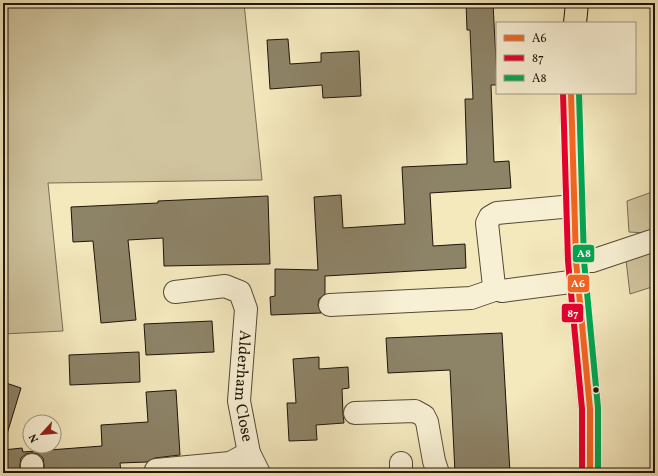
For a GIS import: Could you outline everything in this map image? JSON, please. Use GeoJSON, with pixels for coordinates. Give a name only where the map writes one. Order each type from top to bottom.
{"type":"FeatureCollection","features":[{"type":"Feature","properties":{"kind":"main road"},"geometry":{"type":"LineString","coordinates":[[575,22],[577,3]]}},
{"type":"Feature","properties":{"kind":"main road"},"geometry":{"type":"LineString","coordinates":[[571,94],[577,271],[590,409],[590,473]]}},
{"type":"Feature","properties":{"kind":"street"},"geometry":{"type":"LineString","coordinates":[[497,289],[494,286],[487,223],[490,217],[497,213],[574,206]]}},
{"type":"Feature","properties":{"kind":"street"},"geometry":{"type":"LineString","coordinates":[[330,305],[471,298],[497,289],[502,291],[577,271],[592,261],[655,240]]}},
{"type":"Feature","properties":{"kind":"street","name":"Alderham Close"},"geometry":{"type":"LineString","coordinates":[[174,292],[225,286],[240,292],[246,309],[238,401],[249,453],[259,473]]}},
{"type":"Feature","properties":{"kind":"street"},"geometry":{"type":"LineString","coordinates":[[355,414],[416,411],[424,416],[427,422],[434,461],[438,473]]}},
{"type":"Feature","properties":{"kind":"street"},"geometry":{"type":"LineString","coordinates":[[156,470],[230,463],[249,453]]}},
{"type":"Feature","properties":{"kind":"shaded area"},"geometry":{"type":"Polygon","coordinates":[[[3,3],[244,3],[262,180],[48,183],[63,331],[3,334],[3,3]]]}},
{"type":"Feature","properties":{"kind":"shaded area"},"geometry":{"type":"Polygon","coordinates":[[[655,191],[655,230],[646,233],[629,232],[627,201],[655,191]]]}},
{"type":"Feature","properties":{"kind":"shaded area"},"geometry":{"type":"Polygon","coordinates":[[[655,250],[655,286],[630,294],[626,260],[655,250]]]}},
{"type":"Feature","properties":{"kind":"building"},"geometry":{"type":"Polygon","coordinates":[[[466,3],[493,3],[496,61],[496,85],[491,85],[494,162],[509,161],[511,188],[430,193],[433,246],[465,244],[466,268],[325,276],[325,294],[319,299],[318,305],[321,313],[271,315],[270,297],[275,296],[275,269],[318,270],[314,197],[341,195],[343,228],[405,224],[402,167],[467,164],[465,99],[473,99],[470,30],[467,30],[466,3]]]}},
{"type":"Feature","properties":{"kind":"building"},"geometry":{"type":"Polygon","coordinates":[[[288,39],[290,64],[321,62],[321,53],[359,51],[361,96],[323,98],[322,85],[270,89],[267,40],[288,39]]]}},
{"type":"Feature","properties":{"kind":"building"},"geometry":{"type":"Polygon","coordinates":[[[268,196],[270,264],[164,266],[163,238],[128,240],[136,320],[101,323],[93,241],[73,242],[71,207],[268,196]]]}},
{"type":"Feature","properties":{"kind":"building"},"geometry":{"type":"Polygon","coordinates":[[[212,321],[214,352],[146,355],[144,324],[212,321]]]}},
{"type":"Feature","properties":{"kind":"building"},"geometry":{"type":"Polygon","coordinates":[[[502,333],[510,473],[455,473],[450,370],[388,373],[386,338],[502,333]]]}},
{"type":"Feature","properties":{"kind":"building"},"geometry":{"type":"Polygon","coordinates":[[[139,352],[140,382],[70,385],[69,355],[139,352]]]}},
{"type":"Feature","properties":{"kind":"building"},"geometry":{"type":"Polygon","coordinates":[[[319,357],[319,369],[348,367],[349,388],[342,389],[344,423],[316,425],[317,440],[289,441],[287,403],[296,403],[293,359],[319,357]]]}},
{"type":"Feature","properties":{"kind":"building"},"geometry":{"type":"Polygon","coordinates":[[[3,382],[21,388],[7,434],[3,434],[3,382]]]}},
{"type":"Feature","properties":{"kind":"building"},"geometry":{"type":"Polygon","coordinates":[[[176,390],[180,455],[155,458],[147,462],[120,463],[121,473],[44,473],[43,458],[38,454],[62,454],[62,449],[102,446],[101,425],[148,422],[146,392],[176,390]]]}},
{"type":"Feature","properties":{"kind":"building"},"geometry":{"type":"Polygon","coordinates":[[[22,448],[22,454],[26,454],[21,458],[20,473],[3,473],[3,450],[22,448]]]}},
{"type":"Feature","properties":{"kind":"transit line","name":"87"},"geometry":{"type":"LineString","coordinates":[[563,94],[568,261],[582,409],[582,473]]}},
{"type":"Feature","properties":{"kind":"transit line","name":"A6"},"geometry":{"type":"LineString","coordinates":[[571,94],[576,261],[590,409],[590,473]]}},
{"type":"Feature","properties":{"kind":"transit line","name":"A8"},"geometry":{"type":"LineString","coordinates":[[579,94],[584,261],[598,408],[598,473]]}}]}
